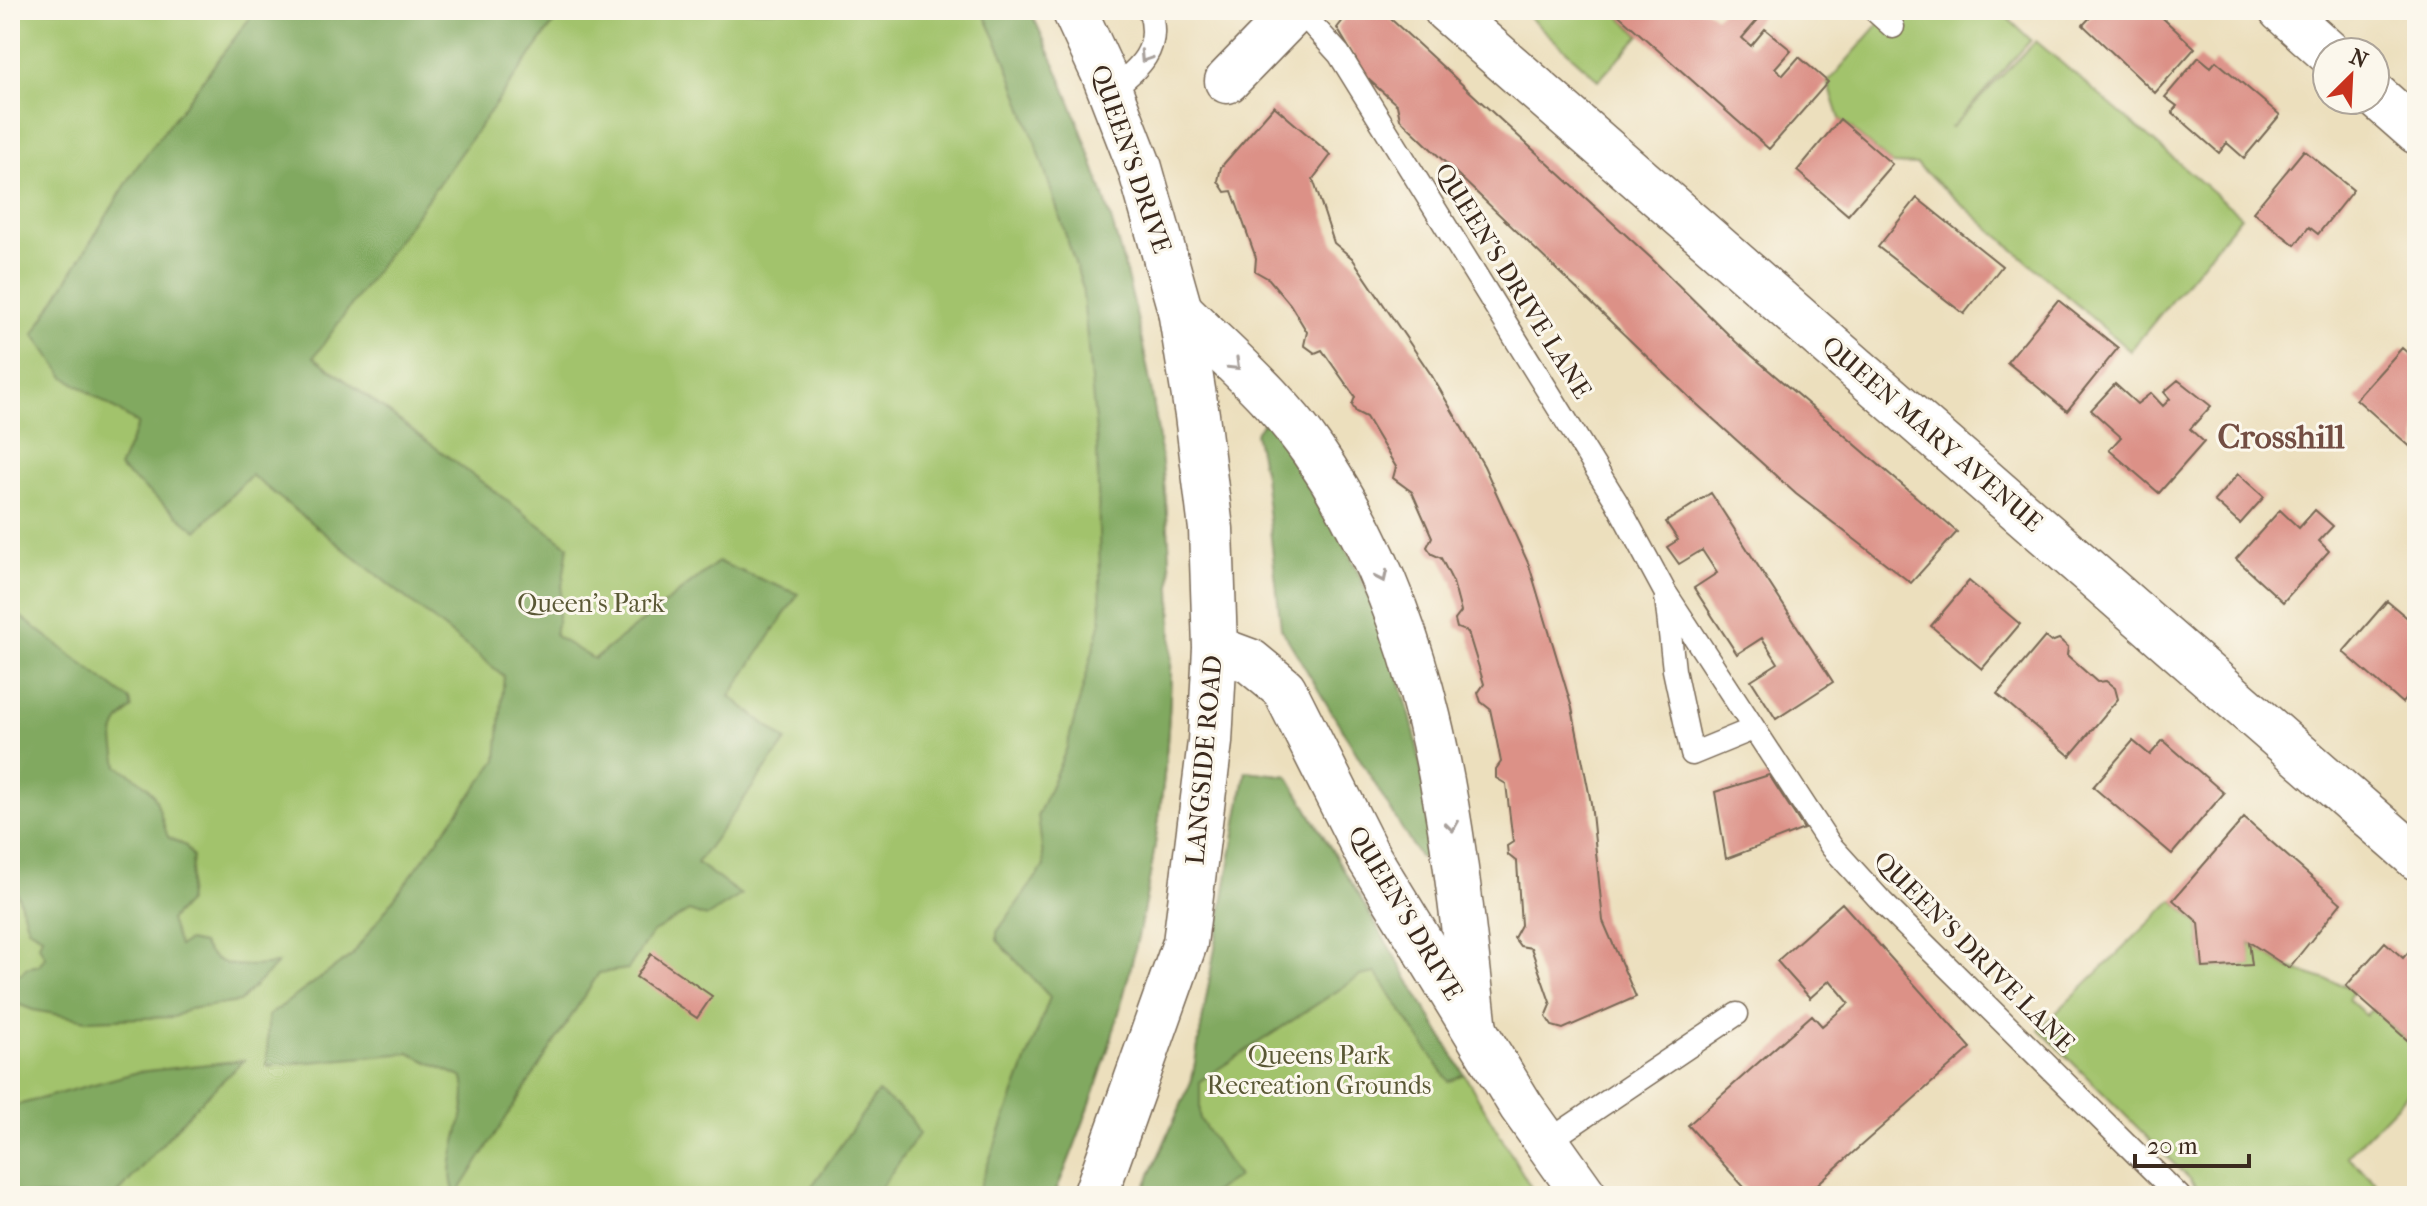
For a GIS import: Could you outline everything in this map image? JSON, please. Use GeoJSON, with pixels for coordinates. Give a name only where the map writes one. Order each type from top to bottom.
{"type":"FeatureCollection","features":[{"type":"Feature","properties":{"kind":"street","name":"QUEEN'S DRIVE"},"geometry":{"type":"LineString","coordinates":[[1074,10],[1140,168],[1180,310]]}},
{"type":"Feature","properties":{"kind":"street"},"geometry":{"type":"LineString","coordinates":[[1227,81],[1297,10]]}},
{"type":"Feature","properties":{"kind":"street","name":"QUEEN MARY AVENUE"},"geometry":{"type":"LineString","coordinates":[[1446,10],[2417,858]]}},
{"type":"Feature","properties":{"kind":"street"},"geometry":{"type":"LineString","coordinates":[[2281,10],[2311,37]]}},
{"type":"Feature","properties":{"kind":"street"},"geometry":{"type":"LineString","coordinates":[[2391,109],[2417,132]]}},
{"type":"Feature","properties":{"kind":"street"},"geometry":{"type":"LineString","coordinates":[[1180,310],[1281,410],[1313,450],[1348,509],[1392,596],[1436,739],[1449,808],[1475,1030]]}},
{"type":"Feature","properties":{"kind":"street","name":"LANGSIDE ROAD"},"geometry":{"type":"LineString","coordinates":[[1095,1196],[1185,943],[1210,742],[1215,648],[1211,529],[1180,310]]}},
{"type":"Feature","properties":{"kind":"street","name":"QUEEN'S DRIVE"},"geometry":{"type":"LineString","coordinates":[[1215,648],[1250,661],[1284,689],[1368,856],[1475,1030],[1585,1196]]}},
{"type":"Feature","properties":{"kind":"lane"},"geometry":{"type":"LineString","coordinates":[[1110,90],[1131,76],[1149,54],[1154,27],[1149,10]]}},
{"type":"Feature","properties":{"kind":"lane","name":"QUEEN'S DRIVE LANE"},"geometry":{"type":"LineString","coordinates":[[1297,10],[1339,54],[1616,501],[1665,592],[1831,846],[2179,1196]]}},
{"type":"Feature","properties":{"kind":"lane"},"geometry":{"type":"LineString","coordinates":[[1874,10],[1893,27]]}},
{"type":"Feature","properties":{"kind":"lane","name":"QUEEN'S DRIVE LANE"},"geometry":{"type":"LineString","coordinates":[[1665,592],[1674,670],[1692,754],[1753,729]]}},
{"type":"Feature","properties":{"kind":"lane"},"geometry":{"type":"LineString","coordinates":[[1547,1142],[1737,1014]]}},
{"type":"Feature","properties":{"kind":"green space","name":"Queen's Park"},"geometry":{"type":"Polygon","coordinates":[[[10,10],[1030,10],[1089,153],[1133,300],[1160,449],[1171,600],[1166,751],[1145,901],[1108,1050],[1054,1196],[10,1196],[10,10]]]}},
{"type":"Feature","properties":{"kind":"green space"},"geometry":{"type":"Polygon","coordinates":[[[256,10],[563,10],[314,357],[568,546],[555,636],[594,659],[718,562],[798,594],[730,696],[786,741],[697,863],[741,895],[706,917],[689,911],[652,933],[628,969],[599,973],[456,1196],[451,1168],[464,1108],[463,1078],[409,1053],[267,1066],[268,1016],[352,955],[497,760],[504,676],[251,475],[197,531],[119,468],[138,424],[65,377],[34,334],[136,168],[256,10]]]}},
{"type":"Feature","properties":{"kind":"green space"},"geometry":{"type":"Polygon","coordinates":[[[982,10],[1030,10],[1089,153],[1133,300],[1160,450],[1171,600],[1166,751],[1145,902],[1108,1050],[1054,1196],[976,1196],[1050,997],[997,940],[997,932],[1044,866],[1038,815],[1066,750],[1101,621],[1097,444],[1082,285],[1005,59],[982,10]]]}},
{"type":"Feature","properties":{"kind":"green space"},"geometry":{"type":"Polygon","coordinates":[[[1521,10],[1613,10],[1640,35],[1599,80],[1521,10]]]}},
{"type":"Feature","properties":{"kind":"green space"},"geometry":{"type":"Polygon","coordinates":[[[1881,10],[1999,10],[2031,40],[1950,129],[2036,41],[2241,216],[2130,351],[1917,165],[1892,164],[1840,119],[1828,82],[1886,16],[1881,10]]]}},
{"type":"Feature","properties":{"kind":"green space"},"geometry":{"type":"Polygon","coordinates":[[[1263,423],[1269,423],[1293,457],[1336,527],[1386,640],[1415,736],[1433,859],[1419,857],[1281,628],[1264,475],[1255,433],[1263,423]]]}},
{"type":"Feature","properties":{"kind":"green space"},"geometry":{"type":"Polygon","coordinates":[[[16,613],[130,700],[132,708],[119,722],[114,735],[118,766],[142,782],[154,795],[168,837],[186,846],[193,857],[187,902],[170,920],[179,946],[188,941],[202,944],[217,959],[235,965],[277,964],[239,1002],[189,1009],[174,1017],[87,1020],[33,1010],[10,1001],[10,972],[21,974],[26,968],[39,965],[45,957],[39,945],[42,936],[28,928],[18,895],[10,884],[10,617],[16,613]]]}},
{"type":"Feature","properties":{"kind":"green space","name":"Queens Park Recreation Grounds"},"geometry":{"type":"Polygon","coordinates":[[[1246,771],[1288,776],[1536,1196],[1141,1196],[1192,1080],[1246,771]]]}},
{"type":"Feature","properties":{"kind":"green space"},"geometry":{"type":"Polygon","coordinates":[[[1246,771],[1288,776],[1464,1074],[1449,1082],[1376,973],[1360,976],[1200,1081],[1200,1119],[1238,1177],[1207,1196],[1141,1196],[1192,1080],[1246,771]]]}},
{"type":"Feature","properties":{"kind":"green space"},"geometry":{"type":"Polygon","coordinates":[[[2173,900],[2199,923],[2203,968],[2251,965],[2249,942],[2289,968],[2346,986],[2353,992],[2348,999],[2366,1015],[2372,1009],[2417,1049],[2417,1084],[2347,1156],[2390,1196],[2206,1196],[2039,1029],[2173,900]]]}},
{"type":"Feature","properties":{"kind":"green space"},"geometry":{"type":"Polygon","coordinates":[[[244,1060],[194,1108],[116,1196],[10,1196],[10,1107],[138,1072],[244,1060]]]}},
{"type":"Feature","properties":{"kind":"green space"},"geometry":{"type":"Polygon","coordinates":[[[878,1092],[910,1117],[919,1134],[875,1196],[805,1196],[878,1092]]]}},
{"type":"Feature","properties":{"kind":"building"},"geometry":{"type":"Polygon","coordinates":[[[1351,10],[1381,10],[1651,258],[1736,342],[1957,532],[1911,583],[1796,494],[1689,397],[1400,119],[1397,105],[1367,78],[1337,28],[1351,10]]]}},
{"type":"Feature","properties":{"kind":"building"},"geometry":{"type":"Polygon","coordinates":[[[1613,10],[1707,10],[1716,17],[1723,10],[1754,10],[1761,16],[1742,38],[1751,46],[1765,29],[1791,50],[1775,68],[1783,75],[1799,57],[1828,82],[1769,149],[1613,10]]]}},
{"type":"Feature","properties":{"kind":"building"},"geometry":{"type":"Polygon","coordinates":[[[2097,10],[2154,10],[2195,48],[2155,93],[2083,25],[2097,10]]]}},
{"type":"Feature","properties":{"kind":"building"},"geometry":{"type":"Polygon","coordinates":[[[2199,57],[2211,67],[2216,61],[2280,115],[2244,158],[2227,143],[2219,153],[2172,112],[2177,106],[2165,97],[2199,57]]]}},
{"type":"Feature","properties":{"kind":"building"},"geometry":{"type":"Polygon","coordinates":[[[1274,106],[1331,155],[1313,179],[1334,243],[1352,258],[1432,376],[1484,466],[1529,565],[1572,708],[1591,803],[1603,921],[1636,997],[1563,1029],[1552,1026],[1546,1017],[1551,1005],[1531,948],[1520,946],[1514,938],[1521,925],[1517,862],[1508,855],[1507,846],[1513,842],[1506,784],[1496,778],[1496,769],[1501,762],[1490,709],[1481,702],[1478,693],[1484,684],[1468,632],[1457,628],[1455,620],[1461,612],[1453,582],[1441,558],[1432,554],[1427,547],[1432,537],[1412,492],[1393,478],[1396,467],[1366,417],[1356,412],[1352,405],[1355,397],[1322,350],[1315,353],[1304,345],[1307,332],[1290,304],[1269,279],[1255,271],[1256,258],[1232,191],[1225,192],[1218,181],[1221,167],[1274,106]]]}},
{"type":"Feature","properties":{"kind":"building"},"geometry":{"type":"Polygon","coordinates":[[[1840,119],[1892,164],[1848,215],[1797,171],[1840,119]]]}},
{"type":"Feature","properties":{"kind":"building"},"geometry":{"type":"Polygon","coordinates":[[[2304,150],[2353,190],[2318,234],[2309,227],[2295,245],[2253,212],[2304,150]]]}},
{"type":"Feature","properties":{"kind":"building"},"geometry":{"type":"Polygon","coordinates":[[[1917,198],[2002,266],[1964,314],[1878,247],[1917,198]]]}},
{"type":"Feature","properties":{"kind":"building"},"geometry":{"type":"Polygon","coordinates":[[[2058,300],[2118,348],[2067,411],[2007,362],[2058,300]]]}},
{"type":"Feature","properties":{"kind":"building"},"geometry":{"type":"Polygon","coordinates":[[[2402,348],[2417,361],[2417,446],[2414,450],[2356,399],[2402,348]]]}},
{"type":"Feature","properties":{"kind":"building"},"geometry":{"type":"Polygon","coordinates":[[[2178,380],[2211,406],[2190,429],[2204,442],[2159,493],[2109,450],[2121,437],[2091,410],[2115,384],[2137,404],[2151,393],[2163,406],[2170,399],[2164,392],[2178,380]]]}},
{"type":"Feature","properties":{"kind":"building"},"geometry":{"type":"Polygon","coordinates":[[[2238,474],[2264,497],[2240,524],[2214,501],[2238,474]]]}},
{"type":"Feature","properties":{"kind":"building"},"geometry":{"type":"Polygon","coordinates":[[[1711,493],[1833,682],[1776,719],[1751,680],[1778,663],[1762,638],[1737,654],[1694,588],[1717,573],[1702,550],[1679,564],[1667,547],[1678,540],[1666,522],[1711,493]]]}},
{"type":"Feature","properties":{"kind":"building"},"geometry":{"type":"Polygon","coordinates":[[[2280,510],[2299,528],[2315,510],[2333,526],[2319,541],[2329,551],[2283,602],[2236,559],[2280,510]]]}},
{"type":"Feature","properties":{"kind":"building"},"geometry":{"type":"Polygon","coordinates":[[[1969,581],[2020,624],[1982,669],[1931,626],[1969,581]]]}},
{"type":"Feature","properties":{"kind":"building"},"geometry":{"type":"Polygon","coordinates":[[[2387,601],[2417,626],[2417,707],[2406,698],[2402,703],[2343,652],[2387,601]]]}},
{"type":"Feature","properties":{"kind":"building"},"geometry":{"type":"Polygon","coordinates":[[[2045,637],[2051,642],[2059,639],[2068,647],[2067,655],[2097,682],[2106,681],[2115,688],[2118,699],[2070,756],[1997,694],[2045,637]]]}},
{"type":"Feature","properties":{"kind":"building"},"geometry":{"type":"Polygon","coordinates":[[[2163,740],[2224,793],[2172,854],[2093,787],[2133,741],[2150,755],[2163,740]]]}},
{"type":"Feature","properties":{"kind":"building"},"geometry":{"type":"Polygon","coordinates":[[[1769,775],[1804,829],[1726,859],[1715,792],[1769,775]]]}},
{"type":"Feature","properties":{"kind":"building"},"geometry":{"type":"Polygon","coordinates":[[[2244,818],[2341,903],[2289,968],[2249,942],[2252,965],[2203,968],[2199,923],[2173,900],[2244,818]]]}},
{"type":"Feature","properties":{"kind":"building"},"geometry":{"type":"Polygon","coordinates":[[[1842,903],[1971,1048],[1804,1196],[1752,1196],[1688,1125],[1812,1015],[1822,1026],[1849,1003],[1830,980],[1810,998],[1777,961],[1842,903]]]}},
{"type":"Feature","properties":{"kind":"building"},"geometry":{"type":"Polygon","coordinates":[[[2385,942],[2403,958],[2411,949],[2417,955],[2417,1042],[2414,1046],[2346,986],[2385,942]]]}},
{"type":"Feature","properties":{"kind":"building"},"geometry":{"type":"Polygon","coordinates":[[[651,954],[712,996],[697,1018],[636,977],[651,954]]]}},
{"type":"Feature","properties":{"kind":"district","name":"Crosshill"},"geometry":{"type":"Point","coordinates":[2281,437]}}]}
